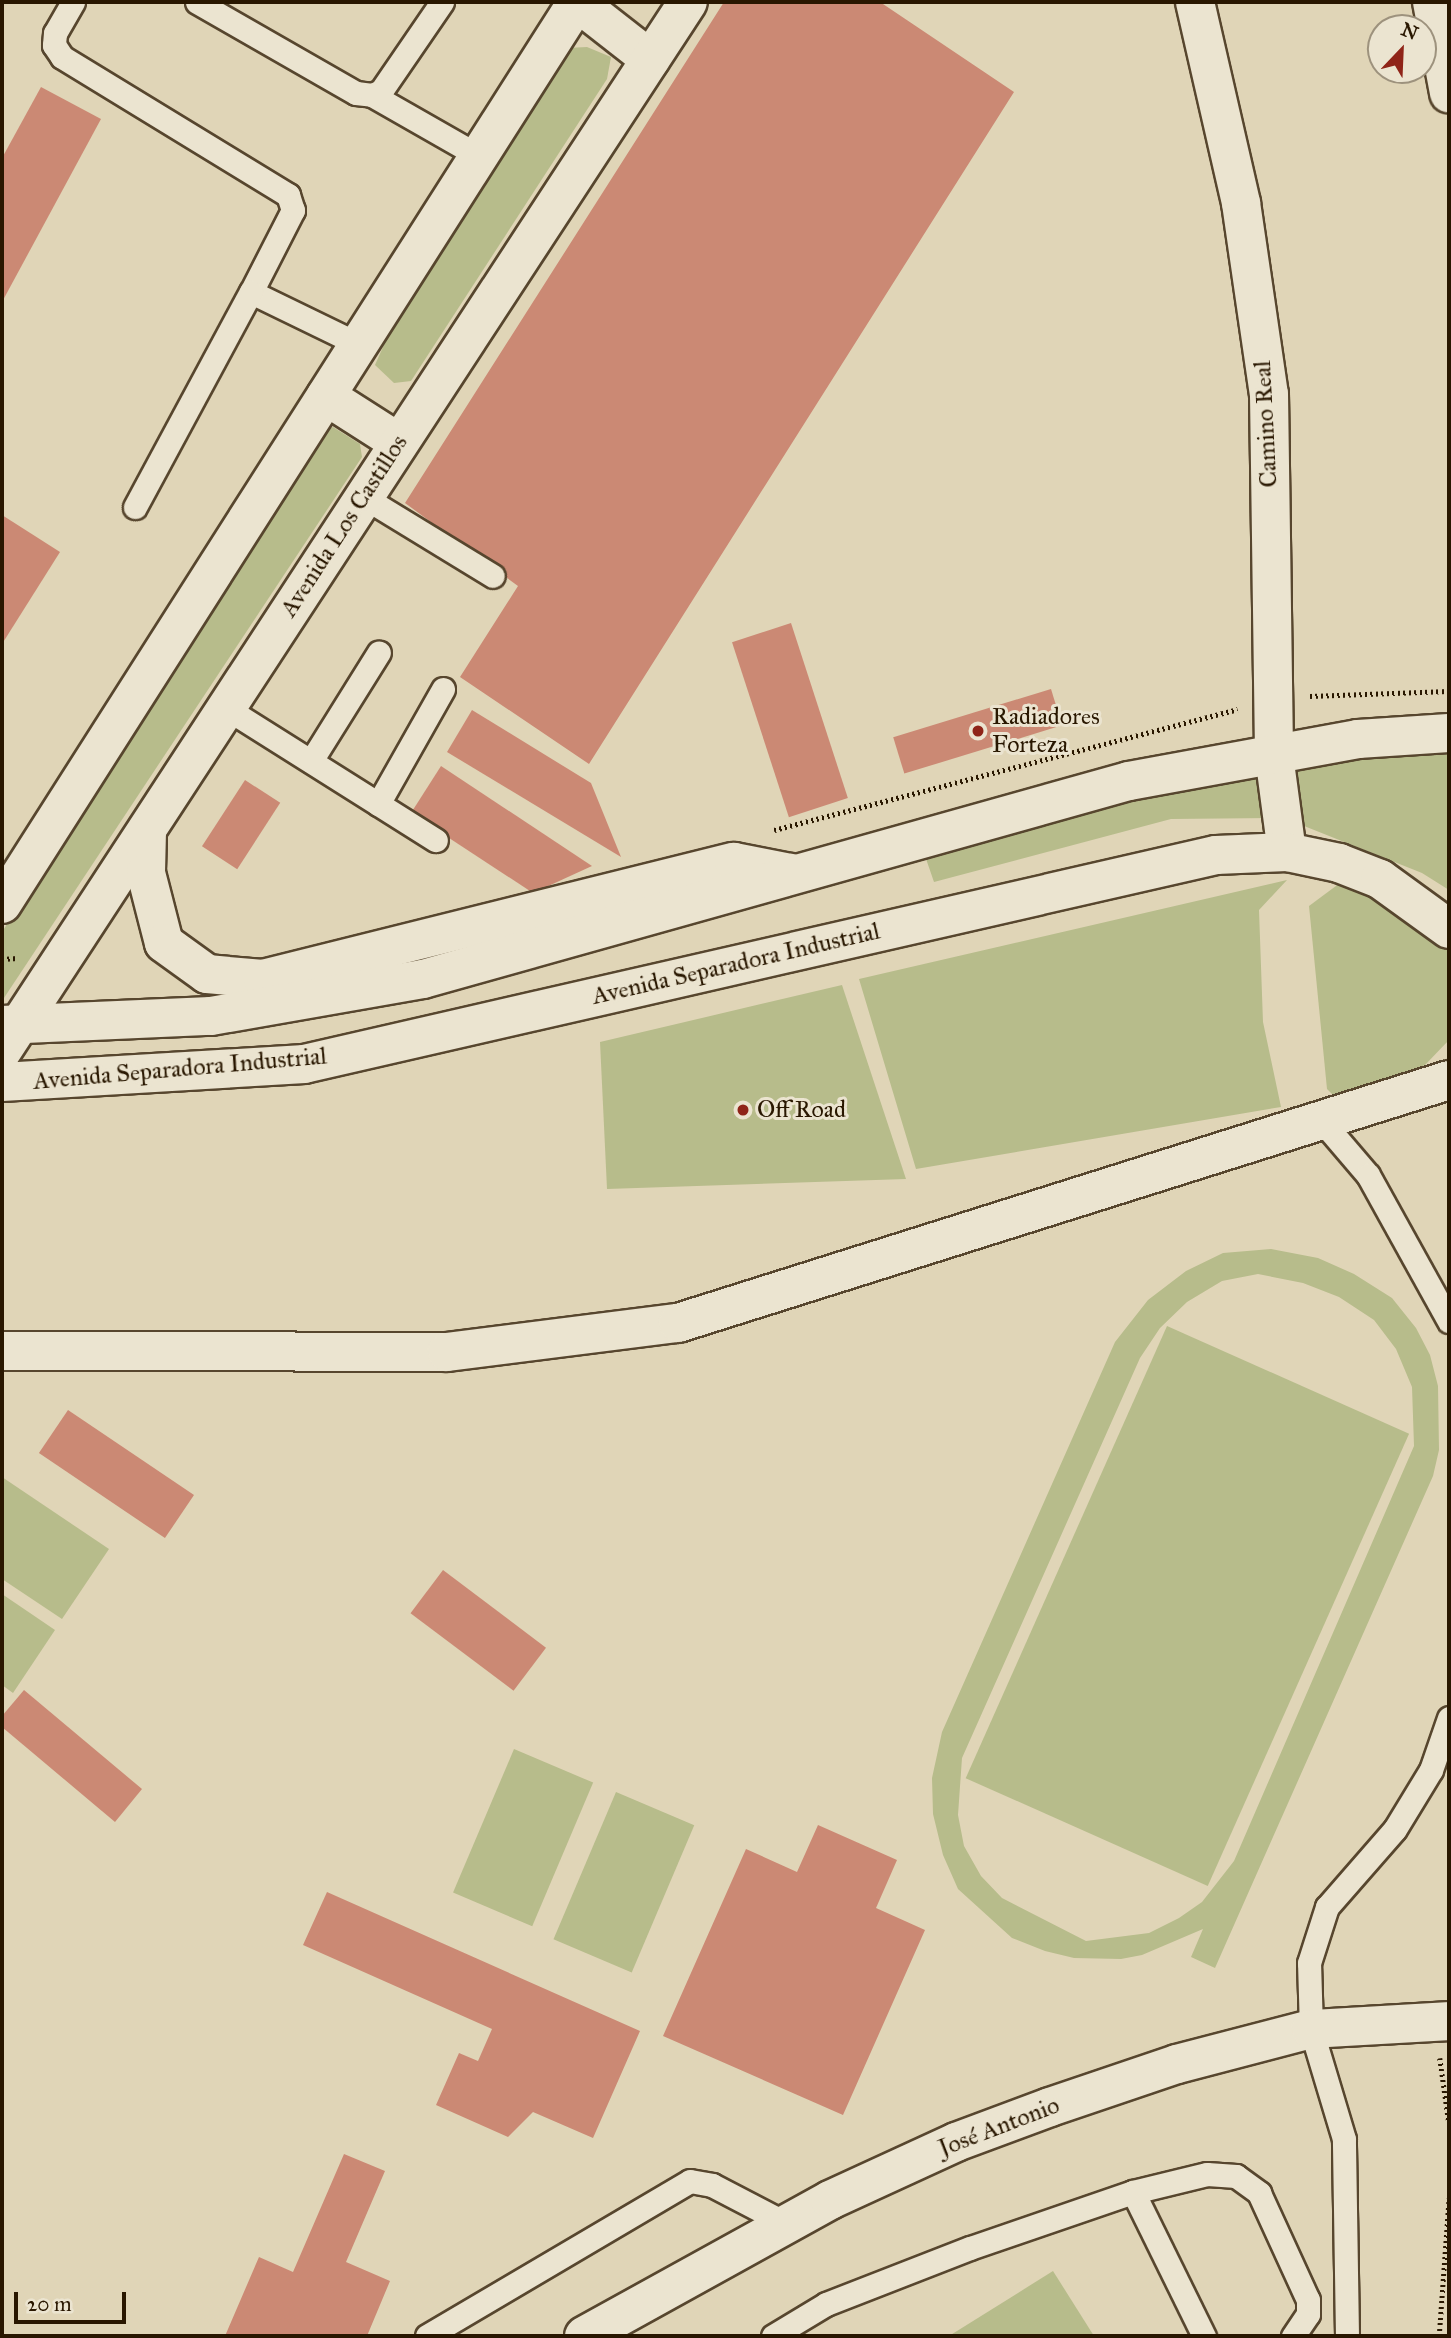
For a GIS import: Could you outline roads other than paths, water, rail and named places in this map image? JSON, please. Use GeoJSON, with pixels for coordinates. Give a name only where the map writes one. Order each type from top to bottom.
{"type":"FeatureCollection","features":[{"type":"Feature","properties":{"kind":"street"},"geometry":{"type":"LineString","coordinates":[[2,904],[577,2],[650,59]]}},
{"type":"Feature","properties":{"kind":"street","name":"Avenida Los Castillos"},"geometry":{"type":"LineString","coordinates":[[7,1034],[147,831],[362,496],[688,2]]}},
{"type":"Feature","properties":{"kind":"street","name":"Camino Real"},"geometry":{"type":"LineString","coordinates":[[1195,2],[1241,203],[1269,394],[1274,755],[1287,852]]}},
{"type":"Feature","properties":{"kind":"street"},"geometry":{"type":"LineString","coordinates":[[1432,2],[1449,93]]}},
{"type":"Feature","properties":{"kind":"street"},"geometry":{"type":"LineString","coordinates":[[326,396],[398,442]]}},
{"type":"Feature","properties":{"kind":"street","name":"Avenida Separadora Industrial"},"geometry":{"type":"LineString","coordinates":[[7,1034],[211,1016],[423,979],[1129,781],[1359,739],[1449,733]]}},
{"type":"Feature","properties":{"kind":"street"},"geometry":{"type":"LineString","coordinates":[[147,831],[146,873],[164,943],[207,974],[263,979],[734,862],[800,875]]}},
{"type":"Feature","properties":{"kind":"street","name":"Avenida Separadora Industrial"},"geometry":{"type":"LineString","coordinates":[[2,1082],[304,1064],[1216,855],[1287,852],[1339,863],[1380,879],[1449,929]]}},
{"type":"Feature","properties":{"kind":"street"},"geometry":{"type":"LineString","coordinates":[[2,1351],[447,1352],[678,1323],[1449,1080]]}},
{"type":"Feature","properties":{"kind":"street","name":"José Antonio"},"geometry":{"type":"LineString","coordinates":[[584,2336],[787,2224],[956,2142],[1049,2107],[1177,2064],[1311,2029],[1442,2021]]}},
{"type":"Feature","properties":{"kind":"lane"},"geometry":{"type":"LineString","coordinates":[[73,2],[55,33],[54,45],[62,57],[288,195],[293,210],[135,507]]}},
{"type":"Feature","properties":{"kind":"lane"},"geometry":{"type":"LineString","coordinates":[[197,2],[356,93],[372,95],[477,155]]}},
{"type":"Feature","properties":{"kind":"lane"},"geometry":{"type":"LineString","coordinates":[[372,95],[381,92],[442,2]]}},
{"type":"Feature","properties":{"kind":"lane"},"geometry":{"type":"LineString","coordinates":[[251,292],[358,344]]}},
{"type":"Feature","properties":{"kind":"lane"},"geometry":{"type":"LineString","coordinates":[[362,496],[493,576]]}},
{"type":"Feature","properties":{"kind":"lane"},"geometry":{"type":"LineString","coordinates":[[310,761],[379,652]]}},
{"type":"Feature","properties":{"kind":"lane"},"geometry":{"type":"LineString","coordinates":[[378,804],[443,689]]}},
{"type":"Feature","properties":{"kind":"lane"},"geometry":{"type":"LineString","coordinates":[[226,708],[436,840]]}},
{"type":"Feature","properties":{"kind":"lane"},"geometry":{"type":"LineString","coordinates":[[1321,1120],[1368,1175],[1449,1321]]}},
{"type":"Feature","properties":{"kind":"lane"},"geometry":{"type":"LineString","coordinates":[[1348,2336],[1344,2139],[1311,2029],[1309,1963],[1327,1907],[1395,1829],[1431,1770],[1449,1718]]}},
{"type":"Feature","properties":{"kind":"lane"},"geometry":{"type":"LineString","coordinates":[[773,2336],[826,2304],[898,2275],[1133,2192],[1207,2174],[1236,2176],[1259,2193],[1308,2300],[1306,2321],[1293,2336]]}},
{"type":"Feature","properties":{"kind":"lane"},"geometry":{"type":"LineString","coordinates":[[426,2336],[690,2181],[712,2185],[787,2224]]}},
{"type":"Feature","properties":{"kind":"lane"},"geometry":{"type":"LineString","coordinates":[[1133,2192],[1204,2336]]}},
{"type":"Feature","properties":{"kind":"place","name":"Radiadores Forteza"},"geometry":{"type":"Point","coordinates":[978,731]}},
{"type":"Feature","properties":{"kind":"place","name":"Off Road"},"geometry":{"type":"Point","coordinates":[743,1110]}}]}
